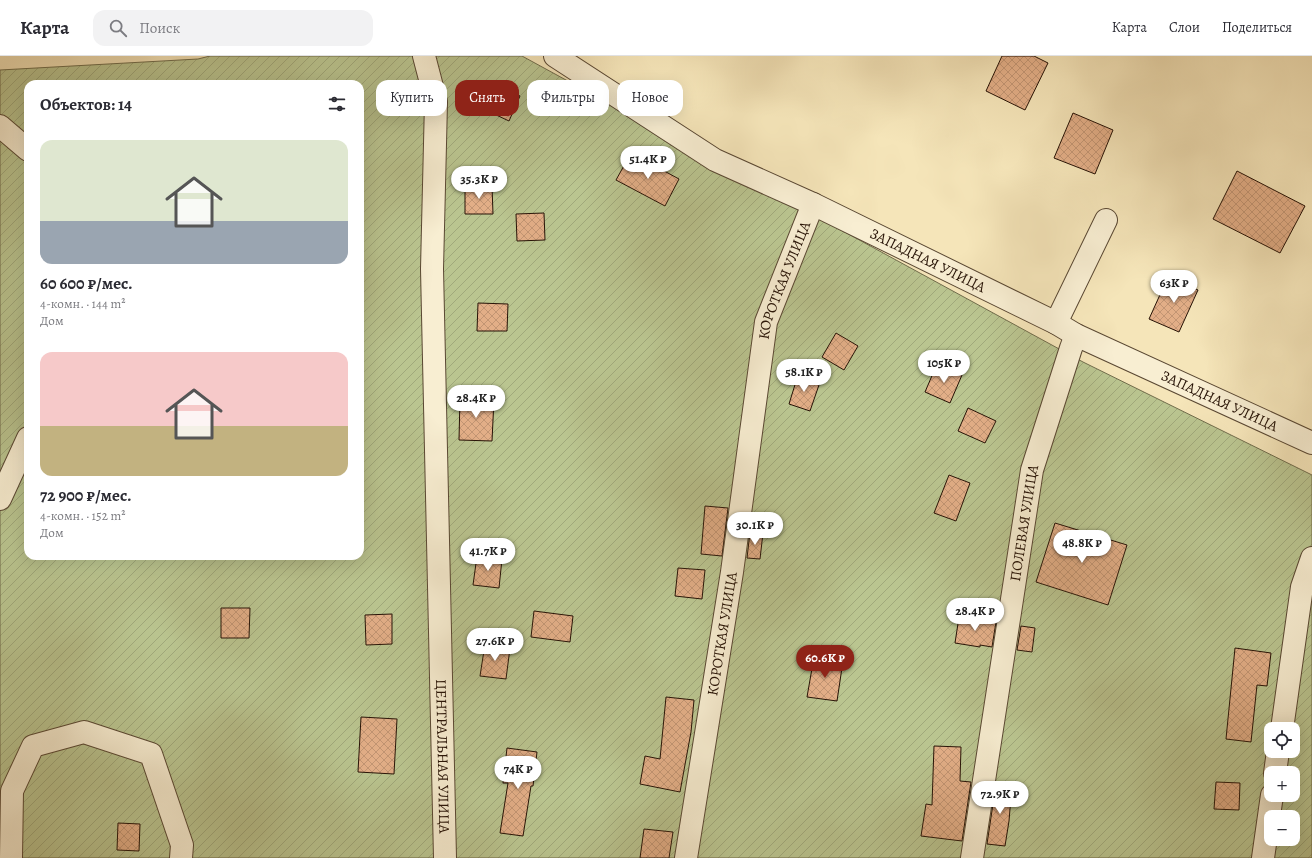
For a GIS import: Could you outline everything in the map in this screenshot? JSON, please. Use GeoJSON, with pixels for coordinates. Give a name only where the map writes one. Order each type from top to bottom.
{"type":"FeatureCollection","features":[{"type":"Feature","properties":{"kind":"street","name":"ЦЕНТРАЛЬНАЯ УЛИЦА"},"geometry":{"type":"LineString","coordinates":[[424,56],[436,102],[432,269],[445,858]]}},
{"type":"Feature","properties":{"kind":"street","name":"ЗАПАДНАЯ УЛИЦА"},"geometry":{"type":"LineString","coordinates":[[555,56],[715,160],[813,204],[1056,323],[1076,335],[1312,443]]}},
{"type":"Feature","properties":{"kind":"street"},"geometry":{"type":"LineString","coordinates":[[0,126],[24,147]]}},
{"type":"Feature","properties":{"kind":"street","name":"КОРОТКАЯ УЛИЦА"},"geometry":{"type":"LineString","coordinates":[[686,858],[732,572],[766,322],[813,204]]}},
{"type":"Feature","properties":{"kind":"street"},"geometry":{"type":"LineString","coordinates":[[1056,323],[1106,220]]}},
{"type":"Feature","properties":{"kind":"street","name":"ПОЛЕВАЯ УЛИЦА"},"geometry":{"type":"LineString","coordinates":[[972,858],[1032,470],[1070,348],[1076,335]]}},
{"type":"Feature","properties":{"kind":"street"},"geometry":{"type":"LineString","coordinates":[[0,500],[24,447]]}},
{"type":"Feature","properties":{"kind":"street"},"geometry":{"type":"LineString","coordinates":[[1283,722],[1302,587],[1312,558]]}},
{"type":"Feature","properties":{"kind":"street"},"geometry":{"type":"LineString","coordinates":[[11,858],[12,790],[33,746],[84,732],[151,754],[182,845],[181,858]]}},
{"type":"Feature","properties":{"kind":"street"},"geometry":{"type":"LineString","coordinates":[[1263,858],[1271,802]]}},
{"type":"Feature","properties":{"kind":"green space"},"geometry":{"type":"Polygon","coordinates":[[[210,56],[522,56],[566,80],[527,80],[527,116],[609,116],[609,103],[617,108],[617,116],[632,116],[1083,362],[1312,475],[1312,858],[0,858],[0,70],[198,59],[210,56]]]}},
{"type":"Feature","properties":{"kind":"building"},"geometry":{"type":"Polygon","coordinates":[[[1002,56],[1034,56],[1048,63],[1025,110],[986,91],[1002,56]]]}},
{"type":"Feature","properties":{"kind":"building"},"geometry":{"type":"Polygon","coordinates":[[[1073,113],[1113,130],[1095,174],[1054,158],[1073,113]]]}},
{"type":"Feature","properties":{"kind":"building"},"geometry":{"type":"Polygon","coordinates":[[[498,116],[511,116],[509,121],[498,116]]]}},
{"type":"Feature","properties":{"kind":"building"},"geometry":{"type":"Polygon","coordinates":[[[631,153],[679,179],[665,206],[616,180],[631,153]]]}},
{"type":"Feature","properties":{"kind":"building"},"geometry":{"type":"Polygon","coordinates":[[[1237,171],[1305,206],[1280,253],[1213,219],[1237,171]]]}},
{"type":"Feature","properties":{"kind":"building"},"geometry":{"type":"Polygon","coordinates":[[[465,186],[492,186],[493,214],[465,214],[465,186]]]}},
{"type":"Feature","properties":{"kind":"building"},"geometry":{"type":"Polygon","coordinates":[[[544,213],[545,240],[517,241],[516,214],[544,213]]]}},
{"type":"Feature","properties":{"kind":"building"},"geometry":{"type":"Polygon","coordinates":[[[1168,277],[1198,290],[1179,332],[1149,319],[1168,277]]]}},
{"type":"Feature","properties":{"kind":"building"},"geometry":{"type":"Polygon","coordinates":[[[478,303],[508,304],[507,331],[477,331],[478,303]]]}},
{"type":"Feature","properties":{"kind":"building"},"geometry":{"type":"Polygon","coordinates":[[[836,333],[858,346],[844,370],[822,357],[836,333]]]}},
{"type":"Feature","properties":{"kind":"building"},"geometry":{"type":"Polygon","coordinates":[[[937,364],[962,375],[950,403],[925,392],[937,364]]]}},
{"type":"Feature","properties":{"kind":"building"},"geometry":{"type":"Polygon","coordinates":[[[798,375],[820,382],[810,411],[789,404],[798,375]]]}},
{"type":"Feature","properties":{"kind":"building"},"geometry":{"type":"Polygon","coordinates":[[[460,398],[494,399],[492,441],[459,440],[460,398]]]}},
{"type":"Feature","properties":{"kind":"building"},"geometry":{"type":"Polygon","coordinates":[[[968,408],[996,421],[985,443],[958,431],[968,408]]]}},
{"type":"Feature","properties":{"kind":"building"},"geometry":{"type":"Polygon","coordinates":[[[949,475],[970,483],[956,521],[934,513],[949,475]]]}},
{"type":"Feature","properties":{"kind":"building"},"geometry":{"type":"Polygon","coordinates":[[[705,506],[728,508],[722,556],[701,554],[705,506]]]}},
{"type":"Feature","properties":{"kind":"building"},"geometry":{"type":"Polygon","coordinates":[[[1055,523],[1127,545],[1108,605],[1036,582],[1055,523]]]}},
{"type":"Feature","properties":{"kind":"building"},"geometry":{"type":"Polygon","coordinates":[[[750,532],[763,533],[760,559],[747,558],[750,532]]]}},
{"type":"Feature","properties":{"kind":"building"},"geometry":{"type":"Polygon","coordinates":[[[477,556],[502,559],[499,588],[473,585],[477,556]]]}},
{"type":"Feature","properties":{"kind":"building"},"geometry":{"type":"Polygon","coordinates":[[[678,568],[705,570],[702,599],[675,596],[678,568]]]}},
{"type":"Feature","properties":{"kind":"building"},"geometry":{"type":"Polygon","coordinates":[[[221,608],[250,608],[249,638],[221,638],[221,608]]]}},
{"type":"Feature","properties":{"kind":"building"},"geometry":{"type":"Polygon","coordinates":[[[534,611],[573,616],[570,642],[531,637],[534,611]]]}},
{"type":"Feature","properties":{"kind":"building"},"geometry":{"type":"Polygon","coordinates":[[[392,614],[392,644],[366,645],[365,615],[392,614]]]}},
{"type":"Feature","properties":{"kind":"building"},"geometry":{"type":"Polygon","coordinates":[[[959,617],[996,622],[992,647],[980,645],[980,647],[955,643],[959,617]]]}},
{"type":"Feature","properties":{"kind":"building"},"geometry":{"type":"Polygon","coordinates":[[[1021,626],[1035,628],[1032,652],[1017,650],[1021,626]]]}},
{"type":"Feature","properties":{"kind":"building"},"geometry":{"type":"Polygon","coordinates":[[[485,644],[510,648],[506,679],[480,676],[485,644]]]}},
{"type":"Feature","properties":{"kind":"building"},"geometry":{"type":"Polygon","coordinates":[[[1235,648],[1271,653],[1267,686],[1257,685],[1251,742],[1226,739],[1235,648]]]}},
{"type":"Feature","properties":{"kind":"building"},"geometry":{"type":"Polygon","coordinates":[[[814,657],[843,661],[837,701],[807,697],[814,657]]]}},
{"type":"Feature","properties":{"kind":"building"},"geometry":{"type":"Polygon","coordinates":[[[666,697],[694,700],[691,732],[680,792],[640,784],[645,756],[660,759],[666,697]]]}},
{"type":"Feature","properties":{"kind":"building"},"geometry":{"type":"Polygon","coordinates":[[[361,717],[397,719],[394,774],[358,772],[361,717]]]}},
{"type":"Feature","properties":{"kind":"building"},"geometry":{"type":"Polygon","coordinates":[[[934,746],[961,747],[960,781],[971,782],[962,841],[921,836],[926,804],[932,805],[934,746]]]}},
{"type":"Feature","properties":{"kind":"building"},"geometry":{"type":"Polygon","coordinates":[[[507,748],[537,752],[533,786],[531,786],[523,836],[500,833],[508,783],[503,783],[507,748]]]}},
{"type":"Feature","properties":{"kind":"building"},"geometry":{"type":"Polygon","coordinates":[[[1216,782],[1240,783],[1239,810],[1214,809],[1216,782]]]}},
{"type":"Feature","properties":{"kind":"building"},"geometry":{"type":"Polygon","coordinates":[[[996,784],[1012,785],[1005,846],[987,844],[996,784]]]}},
{"type":"Feature","properties":{"kind":"building"},"geometry":{"type":"Polygon","coordinates":[[[118,823],[140,824],[139,851],[117,850],[118,823]]]}},
{"type":"Feature","properties":{"kind":"building"},"geometry":{"type":"Polygon","coordinates":[[[644,829],[673,832],[669,858],[640,858],[644,829]]]}}]}
